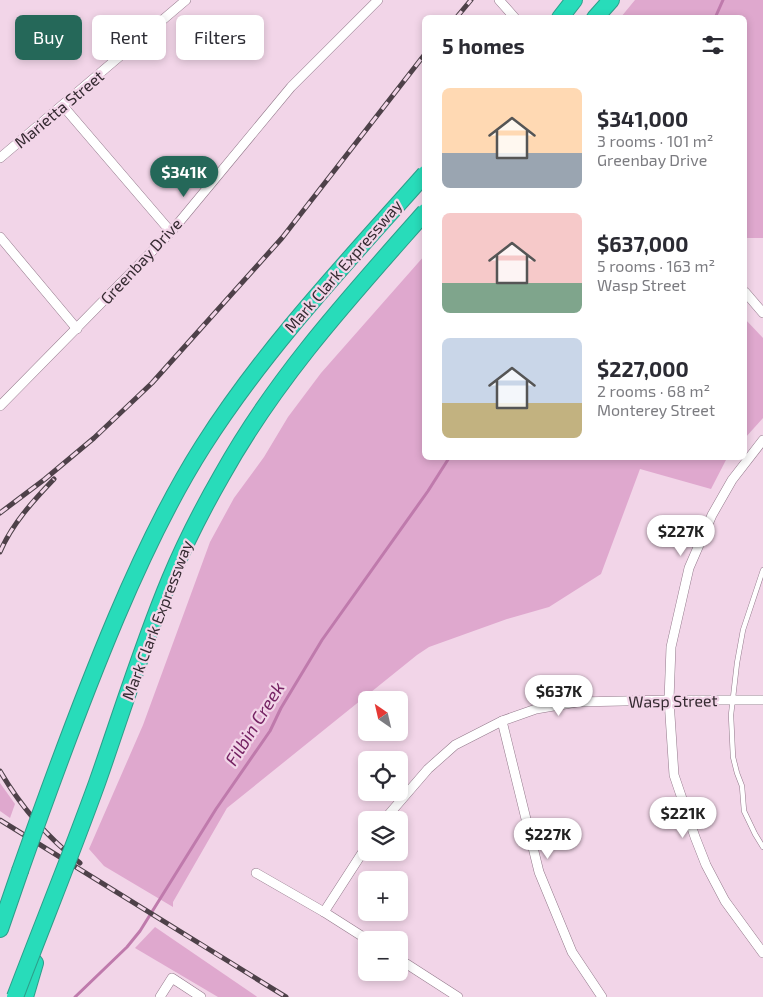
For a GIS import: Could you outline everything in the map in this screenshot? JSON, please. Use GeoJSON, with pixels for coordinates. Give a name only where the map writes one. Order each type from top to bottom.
{"type":"FeatureCollection","features":[{"type":"Feature","properties":{"kind":"highway"},"geometry":{"type":"LineString","coordinates":[[562,15],[574,0]]}},
{"type":"Feature","properties":{"kind":"highway"},"geometry":{"type":"LineString","coordinates":[[598,15],[611,0]]}},
{"type":"Feature","properties":{"kind":"highway","name":"Mark Clark Expressway"},"geometry":{"type":"LineString","coordinates":[[0,929],[52,779],[99,659],[139,563],[168,506],[201,449],[263,359],[422,177]]}},
{"type":"Feature","properties":{"kind":"highway","name":"Mark Clark Expressway"},"geometry":{"type":"LineString","coordinates":[[14,997],[58,886],[166,588],[185,545],[222,474],[267,400],[307,347],[422,215]]}},
{"type":"Feature","properties":{"kind":"highway"},"geometry":{"type":"LineString","coordinates":[[25,997],[58,886]]}},
{"type":"Feature","properties":{"kind":"street","name":"Marietta Street"},"geometry":{"type":"LineString","coordinates":[[0,158],[186,0]]}},
{"type":"Feature","properties":{"kind":"street","name":"Greenbay Drive"},"geometry":{"type":"LineString","coordinates":[[0,406],[171,232],[291,87],[378,0]]}},
{"type":"Feature","properties":{"kind":"street"},"geometry":{"type":"LineString","coordinates":[[499,0],[512,15]]}},
{"type":"Feature","properties":{"kind":"street"},"geometry":{"type":"LineString","coordinates":[[62,106],[171,232]]}},
{"type":"Feature","properties":{"kind":"street"},"geometry":{"type":"LineString","coordinates":[[0,237],[77,329]]}},
{"type":"Feature","properties":{"kind":"street"},"geometry":{"type":"LineString","coordinates":[[747,294],[763,313]]}},
{"type":"Feature","properties":{"kind":"street"},"geometry":{"type":"LineString","coordinates":[[763,440],[732,480],[712,515],[689,568],[671,647],[669,700],[674,775],[695,837],[706,865],[725,901],[763,953]]}},
{"type":"Feature","properties":{"kind":"street","name":"Wasp Street"},"geometry":{"type":"LineString","coordinates":[[392,811],[428,769],[455,745],[502,721],[536,709],[577,702],[763,700]]}},
{"type":"Feature","properties":{"kind":"street"},"geometry":{"type":"LineString","coordinates":[[502,721],[539,872],[572,952],[602,997]]}},
{"type":"Feature","properties":{"kind":"street"},"geometry":{"type":"LineString","coordinates":[[324,912],[358,859]]}},
{"type":"Feature","properties":{"kind":"street"},"geometry":{"type":"LineString","coordinates":[[256,873],[358,934]]}},
{"type":"Feature","properties":{"kind":"street"},"geometry":{"type":"LineString","coordinates":[[408,965],[458,997]]}},
{"type":"Feature","properties":{"kind":"street"},"geometry":{"type":"LineString","coordinates":[[160,997],[172,978],[201,997]]}},
{"type":"Feature","properties":{"kind":"lane"},"geometry":{"type":"LineString","coordinates":[[763,570],[743,630],[737,663],[731,721],[733,757],[742,786],[744,811],[763,847]]}},
{"type":"Feature","properties":{"kind":"shaded area"},"geometry":{"type":"Polygon","coordinates":[[[635,0],[763,0],[763,238],[747,238],[747,15],[623,15],[635,0]]]}},
{"type":"Feature","properties":{"kind":"shaded area"},"geometry":{"type":"Polygon","coordinates":[[[422,258],[422,460],[726,460],[711,489],[640,469],[601,574],[549,607],[507,619],[429,647],[372,691],[358,691],[358,703],[227,808],[173,902],[173,907],[104,866],[89,849],[143,725],[210,542],[234,498],[264,457],[288,417],[321,373],[422,258]]]}},
{"type":"Feature","properties":{"kind":"shaded area"},"geometry":{"type":"Polygon","coordinates":[[[747,321],[763,338],[763,418],[747,436],[747,321]]]}},
{"type":"Feature","properties":{"kind":"shaded area"},"geometry":{"type":"Polygon","coordinates":[[[0,783],[15,804],[10,818],[0,811],[0,783]]]}},
{"type":"Feature","properties":{"kind":"shaded area"},"geometry":{"type":"Polygon","coordinates":[[[155,927],[257,997],[218,997],[135,948],[155,927]]]}},
{"type":"Feature","properties":{"kind":"waterway","name":"Filbin Creek"},"geometry":{"type":"LineString","coordinates":[[716,15],[723,0]]}},
{"type":"Feature","properties":{"kind":"waterway","name":"Filbin Creek"},"geometry":{"type":"LineString","coordinates":[[75,997],[127,947],[140,931],[216,809],[270,731],[281,708],[322,640],[428,491],[448,460]]}},
{"type":"Feature","properties":{"kind":"railway"},"geometry":{"type":"LineString","coordinates":[[458,15],[471,0]]}},
{"type":"Feature","properties":{"kind":"railway"},"geometry":{"type":"LineString","coordinates":[[0,513],[94,438],[152,383],[282,238],[422,58]]}},
{"type":"Feature","properties":{"kind":"railway"},"geometry":{"type":"LineString","coordinates":[[0,552],[17,522],[54,479]]}},
{"type":"Feature","properties":{"kind":"railway"},"geometry":{"type":"LineString","coordinates":[[0,771],[36,821],[80,863]]}},
{"type":"Feature","properties":{"kind":"railway"},"geometry":{"type":"LineString","coordinates":[[0,820],[286,997]]}}]}
